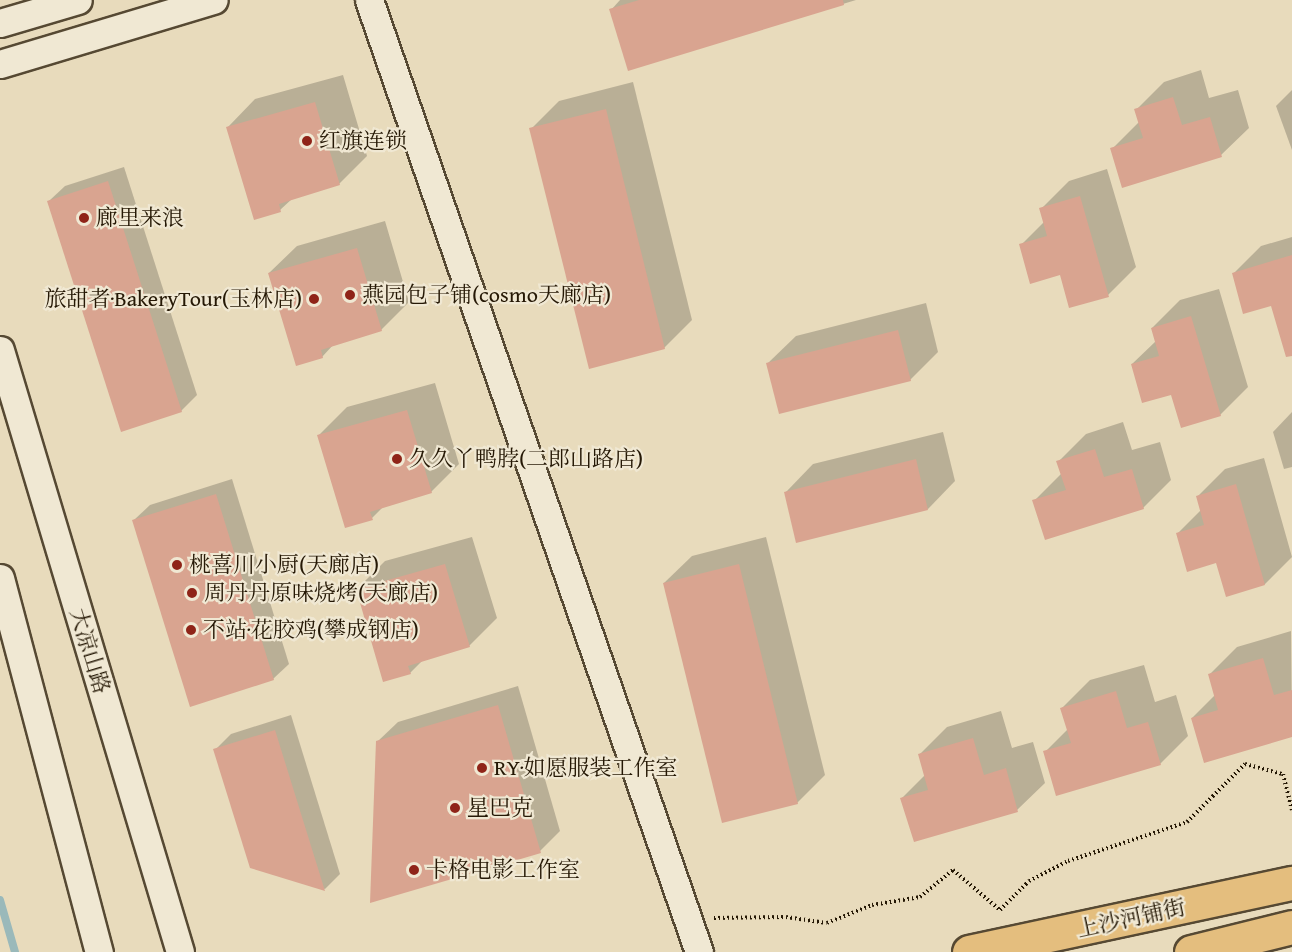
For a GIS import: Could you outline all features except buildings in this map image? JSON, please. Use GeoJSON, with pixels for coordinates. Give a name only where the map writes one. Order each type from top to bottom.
{"type":"FeatureCollection","features":[{"type":"Feature","properties":{"kind":"main road","name":"上沙河铺街"},"geometry":{"type":"LineString","coordinates":[[969,952],[1292,883]]}},
{"type":"Feature","properties":{"kind":"main road","name":"上沙河铺街"},"geometry":{"type":"LineString","coordinates":[[1191,952],[1292,927]]}},
{"type":"Feature","properties":{"kind":"street"},"geometry":{"type":"LineString","coordinates":[[0,23],[78,0]]}},
{"type":"Feature","properties":{"kind":"street"},"geometry":{"type":"LineString","coordinates":[[0,64],[214,0]]}},
{"type":"Feature","properties":{"kind":"street"},"geometry":{"type":"LineString","coordinates":[[369,0],[699,952]]}},
{"type":"Feature","properties":{"kind":"street","name":"大凉山路"},"geometry":{"type":"LineString","coordinates":[[0,350],[180,952]]}},
{"type":"Feature","properties":{"kind":"street"},"geometry":{"type":"LineString","coordinates":[[0,578],[99,952]]}},
{"type":"Feature","properties":{"kind":"path"},"geometry":{"type":"LineString","coordinates":[[689,919],[786,917],[827,923],[872,905],[920,897],[952,870],[1000,910],[1029,881],[1068,861],[1187,822],[1245,764],[1283,774],[1292,810]]}},
{"type":"Feature","properties":{"kind":"waterway"},"geometry":{"type":"LineString","coordinates":[[0,900],[15,952]]}},
{"type":"Feature","properties":{"kind":"place","name":"红旗连锁"},"geometry":{"type":"Point","coordinates":[307,141]}},
{"type":"Feature","properties":{"kind":"place","name":"廊里来浪"},"geometry":{"type":"Point","coordinates":[84,218]}},
{"type":"Feature","properties":{"kind":"place","name":"燕园包子铺(cosmo天廊店)"},"geometry":{"type":"Point","coordinates":[350,295]}},
{"type":"Feature","properties":{"kind":"place","name":"旅甜者·BakeryTour(玉林店)"},"geometry":{"type":"Point","coordinates":[314,299]}},
{"type":"Feature","properties":{"kind":"place","name":"久久丫鸭脖(二郎山路店)"},"geometry":{"type":"Point","coordinates":[397,459]}},
{"type":"Feature","properties":{"kind":"place","name":"桃喜川小厨(天廊店)"},"geometry":{"type":"Point","coordinates":[177,565]}},
{"type":"Feature","properties":{"kind":"place","name":"周丹丹原味烧烤(天廊店)"},"geometry":{"type":"Point","coordinates":[192,593]}},
{"type":"Feature","properties":{"kind":"place","name":"不站·花胶鸡(攀成钢店)"},"geometry":{"type":"Point","coordinates":[191,630]}},
{"type":"Feature","properties":{"kind":"place","name":"RY·如愿服装工作室"},"geometry":{"type":"Point","coordinates":[482,768]}},
{"type":"Feature","properties":{"kind":"place","name":"星巴克"},"geometry":{"type":"Point","coordinates":[455,808]}},
{"type":"Feature","properties":{"kind":"place","name":"卡格电影工作室"},"geometry":{"type":"Point","coordinates":[414,870]}}]}
